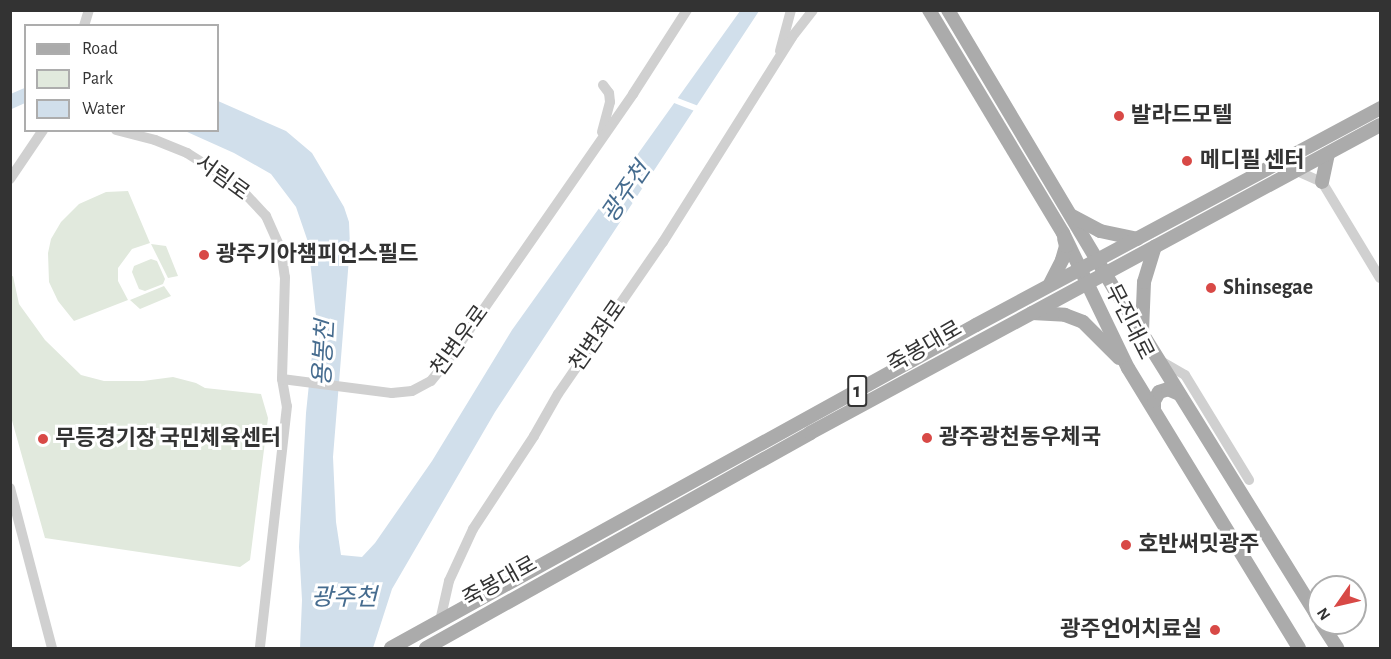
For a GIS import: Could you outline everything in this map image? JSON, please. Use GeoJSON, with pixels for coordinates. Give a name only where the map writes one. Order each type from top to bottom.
{"type":"FeatureCollection","features":[{"type":"Feature","properties":{"kind":"main road","name":"무진대로"},"geometry":{"type":"LineString","coordinates":[[929,10],[1063,233],[1128,368],[1299,648]]}},
{"type":"Feature","properties":{"kind":"main road","name":"무진대로"},"geometry":{"type":"LineString","coordinates":[[948,10],[1142,334],[1307,600]]}},
{"type":"Feature","properties":{"kind":"main road","name":"죽봉대로"},"geometry":{"type":"LineString","coordinates":[[428,647],[1030,313],[1084,276],[1099,260],[1380,108]]}},
{"type":"Feature","properties":{"kind":"main road","name":"죽봉대로"},"geometry":{"type":"LineString","coordinates":[[437,623],[1049,286],[1084,276],[1106,273],[1380,124]]}},
{"type":"Feature","properties":{"kind":"main road"},"geometry":{"type":"LineString","coordinates":[[1322,182],[1328,154]]}},
{"type":"Feature","properties":{"kind":"main road"},"geometry":{"type":"LineString","coordinates":[[1072,216],[1100,231],[1137,239]]}},
{"type":"Feature","properties":{"kind":"main road"},"geometry":{"type":"LineString","coordinates":[[1049,286],[1066,246],[1063,233]]}},
{"type":"Feature","properties":{"kind":"main road"},"geometry":{"type":"LineString","coordinates":[[1142,334],[1144,282],[1155,247]]}},
{"type":"Feature","properties":{"kind":"main road"},"geometry":{"type":"LineString","coordinates":[[1030,313],[1065,315],[1083,322],[1128,368]]}},
{"type":"Feature","properties":{"kind":"main road"},"geometry":{"type":"LineString","coordinates":[[1154,409],[1154,401],[1159,392],[1168,388],[1179,394]]}},
{"type":"Feature","properties":{"kind":"main road","name":"1"},"geometry":{"type":"LineString","coordinates":[[391,648],[437,623]]}},
{"type":"Feature","properties":{"kind":"main road"},"geometry":{"type":"LineString","coordinates":[[1329,635],[1337,648]]}},
{"type":"Feature","properties":{"kind":"street","name":"천변우로"},"geometry":{"type":"LineString","coordinates":[[282,380],[404,393],[422,387],[431,381],[450,359],[687,10]]}},
{"type":"Feature","properties":{"kind":"street","name":"천변좌로"},"geometry":{"type":"LineString","coordinates":[[778,60],[791,10]]}},
{"type":"Feature","properties":{"kind":"street","name":"천변좌로"},"geometry":{"type":"LineString","coordinates":[[437,623],[454,566],[472,529],[534,436],[558,394],[663,242],[778,60],[813,10]]}},
{"type":"Feature","properties":{"kind":"street"},"geometry":{"type":"LineString","coordinates":[[599,142],[610,102],[609,93],[603,85]]}},
{"type":"Feature","properties":{"kind":"street"},"geometry":{"type":"LineString","coordinates":[[10,179],[42,132]]}},
{"type":"Feature","properties":{"kind":"street","name":"서림로"},"geometry":{"type":"LineString","coordinates":[[124,132],[155,140],[194,156],[236,184],[266,216],[277,237],[284,264],[282,380]]}},
{"type":"Feature","properties":{"kind":"street"},"geometry":{"type":"LineString","coordinates":[[1297,171],[1322,182],[1380,278]]}},
{"type":"Feature","properties":{"kind":"street"},"geometry":{"type":"LineString","coordinates":[[1158,359],[1185,375],[1249,480]]}},
{"type":"Feature","properties":{"kind":"street"},"geometry":{"type":"LineString","coordinates":[[260,648],[287,406],[282,380]]}},
{"type":"Feature","properties":{"kind":"street"},"geometry":{"type":"LineString","coordinates":[[10,488],[52,648]]}},
{"type":"Feature","properties":{"kind":"green space"},"geometry":{"type":"Polygon","coordinates":[[[128,191],[150,243],[132,249],[118,268],[118,281],[128,300],[74,321],[58,301],[49,282],[48,253],[51,239],[61,222],[79,204],[106,192],[128,191]]]}},
{"type":"Feature","properties":{"kind":"green space"},"geometry":{"type":"Polygon","coordinates":[[[151,244],[166,246],[178,276],[168,278],[151,244]]]}},
{"type":"Feature","properties":{"kind":"green space"},"geometry":{"type":"Polygon","coordinates":[[[151,259],[157,261],[165,279],[163,284],[145,291],[139,289],[132,272],[134,266],[151,259]]]}},
{"type":"Feature","properties":{"kind":"green space"},"geometry":{"type":"Polygon","coordinates":[[[13,276],[19,304],[45,340],[81,375],[104,381],[143,381],[173,377],[196,383],[205,388],[261,394],[268,418],[250,560],[240,567],[45,538],[11,417],[10,277],[13,276]]]}},
{"type":"Feature","properties":{"kind":"green space"},"geometry":{"type":"Polygon","coordinates":[[[164,286],[171,296],[140,309],[130,300],[164,286]]]}},
{"type":"Feature","properties":{"kind":"water","name":"광주천"},"geometry":{"type":"Polygon","coordinates":[[[740,11],[759,11],[495,412],[392,589],[373,648],[300,648],[302,600],[299,547],[306,413],[316,316],[308,242],[296,207],[271,174],[234,153],[187,132],[219,132],[219,101],[286,131],[312,153],[344,207],[349,222],[350,246],[333,457],[336,522],[341,555],[362,557],[375,543],[432,461],[512,330],[740,11]]]}},
{"type":"Feature","properties":{"kind":"pier"},"geometry":{"type":"Polygon","coordinates":[[[675,97],[701,107],[699,113],[673,103],[675,97]]]}},
{"type":"Feature","properties":{"kind":"waterway","name":"용봉천"},"geometry":{"type":"LineString","coordinates":[[10,102],[24,96]]}},
{"type":"Feature","properties":{"kind":"place","name":"발라드모텔"},"geometry":{"type":"Point","coordinates":[1119,116]}},
{"type":"Feature","properties":{"kind":"place","name":"메디필 센터"},"geometry":{"type":"Point","coordinates":[1187,161]}},
{"type":"Feature","properties":{"kind":"place","name":"광주기아챔피언스필드"},"geometry":{"type":"Point","coordinates":[204,255]}},
{"type":"Feature","properties":{"kind":"place","name":"Shinsegae"},"geometry":{"type":"Point","coordinates":[1211,288]}},
{"type":"Feature","properties":{"kind":"place","name":"광주광천동우체국"},"geometry":{"type":"Point","coordinates":[927,438]}},
{"type":"Feature","properties":{"kind":"place","name":"무등경기장 국민체육센터"},"geometry":{"type":"Point","coordinates":[43,439]}},
{"type":"Feature","properties":{"kind":"place","name":"호반써밋광주"},"geometry":{"type":"Point","coordinates":[1126,545]}},
{"type":"Feature","properties":{"kind":"place","name":"광주언어치료실"},"geometry":{"type":"Point","coordinates":[1215,630]}}]}
